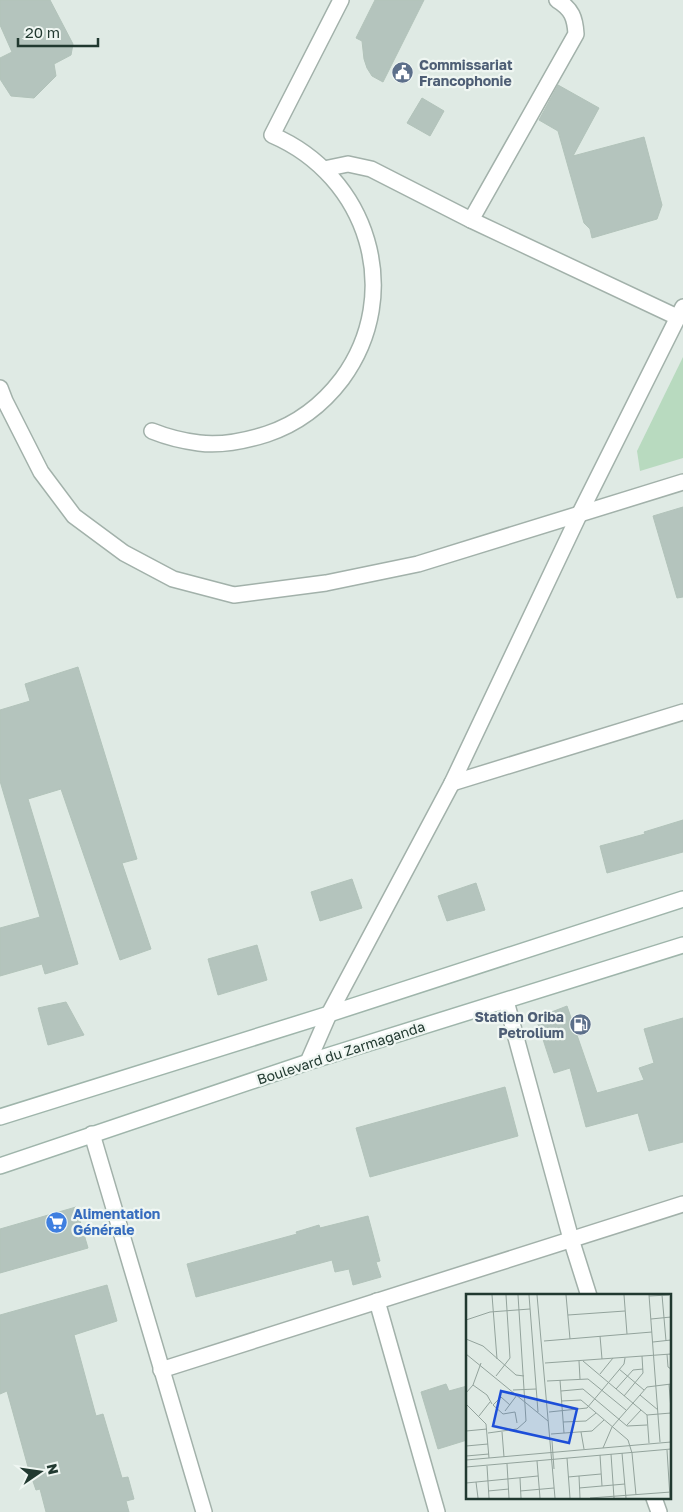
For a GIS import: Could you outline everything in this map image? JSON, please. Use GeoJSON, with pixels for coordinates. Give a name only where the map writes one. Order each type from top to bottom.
{"type":"FeatureCollection","features":[{"type":"Feature","properties":{"kind":"street"},"geometry":{"type":"LineString","coordinates":[[152,432],[176,440],[201,443],[227,443],[253,439],[277,431],[298,420],[334,388],[349,369],[360,347],[372,301],[370,252],[363,229],[353,207],[340,186],[324,168],[306,153],[272,135],[341,0]]}},
{"type":"Feature","properties":{"kind":"street"},"geometry":{"type":"LineString","coordinates":[[470,220],[576,34],[575,19],[570,9],[557,0]]}},
{"type":"Feature","properties":{"kind":"street"},"geometry":{"type":"LineString","coordinates":[[308,1062],[329,1014],[452,783],[579,515],[680,312],[470,220],[371,169],[348,164],[324,168]]}},
{"type":"Feature","properties":{"kind":"street"},"geometry":{"type":"LineString","coordinates":[[0,388],[41,472],[74,516],[124,553],[173,579],[234,595],[326,583],[418,564],[683,482]]}},
{"type":"Feature","properties":{"kind":"street"},"geometry":{"type":"LineString","coordinates":[[452,783],[683,712]]}},
{"type":"Feature","properties":{"kind":"street"},"geometry":{"type":"LineString","coordinates":[[0,1117],[329,1014],[683,899]]}},
{"type":"Feature","properties":{"kind":"street","name":"Boulevard du Zarmaganda"},"geometry":{"type":"LineString","coordinates":[[0,1166],[308,1062],[683,945]]}},
{"type":"Feature","properties":{"kind":"street"},"geometry":{"type":"LineString","coordinates":[[506,1001],[571,1239],[588,1294]]}},
{"type":"Feature","properties":{"kind":"street"},"geometry":{"type":"LineString","coordinates":[[92,1134],[204,1512]]}},
{"type":"Feature","properties":{"kind":"street"},"geometry":{"type":"LineString","coordinates":[[162,1370],[683,1204]]}},
{"type":"Feature","properties":{"kind":"street"},"geometry":{"type":"LineString","coordinates":[[377,1301],[438,1512]]}},
{"type":"Feature","properties":{"kind":"street"},"geometry":{"type":"LineString","coordinates":[[655,1500],[659,1512]]}},
{"type":"Feature","properties":{"kind":"green space"},"geometry":{"type":"Polygon","coordinates":[[[683,357],[683,458],[640,471],[637,451],[683,357]]]}},
{"type":"Feature","properties":{"kind":"building"},"geometry":{"type":"Polygon","coordinates":[[[0,0],[50,0],[73,44],[71,55],[54,64],[56,76],[34,98],[11,96],[0,79],[0,58],[12,52],[0,25],[0,0]]]}},
{"type":"Feature","properties":{"kind":"building"},"geometry":{"type":"Polygon","coordinates":[[[375,0],[424,0],[383,82],[372,76],[367,68],[362,41],[356,38],[375,0]]]}},
{"type":"Feature","properties":{"kind":"building"},"geometry":{"type":"Polygon","coordinates":[[[558,85],[599,108],[573,156],[644,137],[662,205],[657,219],[592,238],[590,229],[584,223],[558,131],[539,120],[558,85]]]}},
{"type":"Feature","properties":{"kind":"building"},"geometry":{"type":"Polygon","coordinates":[[[422,98],[444,111],[430,136],[407,123],[422,98]]]}},
{"type":"Feature","properties":{"kind":"building"},"geometry":{"type":"Polygon","coordinates":[[[683,507],[683,597],[677,598],[653,516],[683,507]]]}},
{"type":"Feature","properties":{"kind":"building"},"geometry":{"type":"Polygon","coordinates":[[[78,667],[137,859],[122,863],[151,949],[120,960],[61,789],[28,799],[78,964],[45,974],[42,964],[0,976],[0,928],[40,917],[0,781],[0,710],[30,701],[25,684],[78,667]]]}},
{"type":"Feature","properties":{"kind":"building"},"geometry":{"type":"Polygon","coordinates":[[[683,820],[683,852],[607,873],[600,846],[645,834],[644,832],[683,820]]]}},
{"type":"Feature","properties":{"kind":"building"},"geometry":{"type":"Polygon","coordinates":[[[352,879],[362,908],[320,921],[311,892],[352,879]]]}},
{"type":"Feature","properties":{"kind":"building"},"geometry":{"type":"Polygon","coordinates":[[[476,883],[485,910],[447,921],[438,896],[476,883]]]}},
{"type":"Feature","properties":{"kind":"building"},"geometry":{"type":"Polygon","coordinates":[[[257,945],[267,980],[218,995],[208,959],[257,945]]]}},
{"type":"Feature","properties":{"kind":"building"},"geometry":{"type":"Polygon","coordinates":[[[66,1002],[84,1035],[48,1045],[38,1008],[66,1002]]]}},
{"type":"Feature","properties":{"kind":"building"},"geometry":{"type":"Polygon","coordinates":[[[567,1006],[597,1093],[644,1080],[639,1068],[654,1063],[644,1029],[683,1018],[683,1142],[649,1151],[638,1113],[586,1127],[570,1068],[554,1073],[536,1018],[567,1006]]]}},
{"type":"Feature","properties":{"kind":"building"},"geometry":{"type":"Polygon","coordinates":[[[505,1087],[518,1136],[370,1177],[356,1128],[505,1087]]]}},
{"type":"Feature","properties":{"kind":"building"},"geometry":{"type":"Polygon","coordinates":[[[76,1207],[88,1248],[0,1273],[0,1229],[76,1207]]]}},
{"type":"Feature","properties":{"kind":"building"},"geometry":{"type":"Polygon","coordinates":[[[368,1216],[380,1261],[376,1262],[381,1277],[353,1285],[349,1269],[335,1272],[332,1260],[196,1297],[187,1264],[297,1234],[296,1232],[319,1225],[320,1228],[368,1216]]]}},
{"type":"Feature","properties":{"kind":"building"},"geometry":{"type":"Polygon","coordinates":[[[107,1285],[117,1321],[74,1335],[96,1416],[103,1414],[122,1478],[128,1477],[134,1499],[126,1501],[129,1512],[46,1512],[40,1489],[36,1490],[28,1467],[7,1391],[0,1394],[0,1315],[107,1285]]]}},
{"type":"Feature","properties":{"kind":"building"},"geometry":{"type":"Polygon","coordinates":[[[446,1384],[449,1391],[466,1386],[466,1440],[438,1449],[421,1392],[446,1384]]]}},
{"type":"Feature","properties":{"kind":"place","name":"Commissariat Francophonie"},"geometry":{"type":"Point","coordinates":[403,73]}},
{"type":"Feature","properties":{"kind":"place","name":"Station Oriba Petrolium"},"geometry":{"type":"Point","coordinates":[580,1025]}},
{"type":"Feature","properties":{"kind":"place","name":"Alimentation Générale"},"geometry":{"type":"Point","coordinates":[57,1222]}}]}
